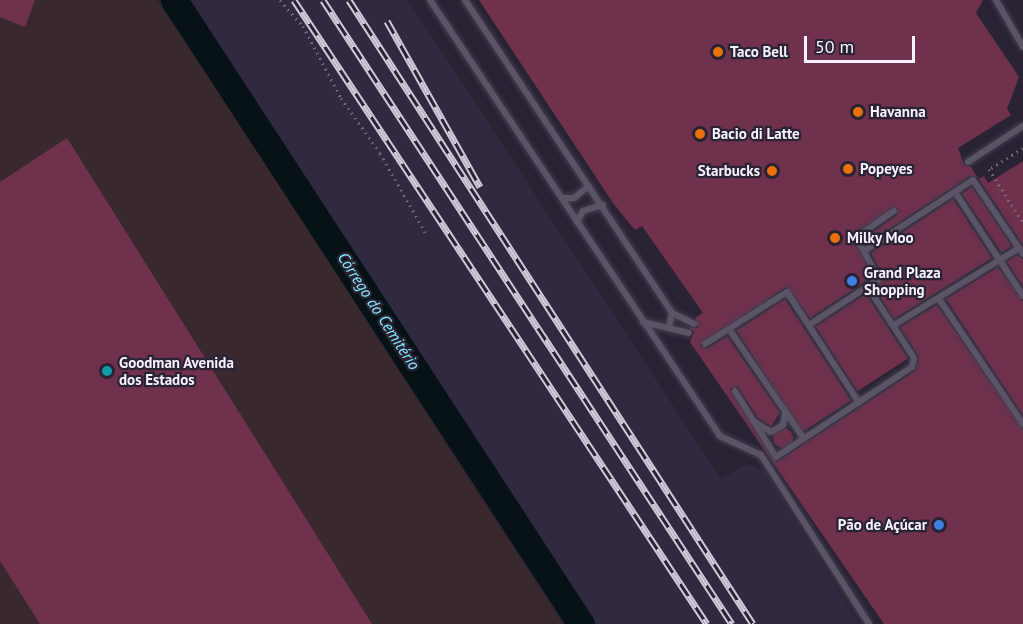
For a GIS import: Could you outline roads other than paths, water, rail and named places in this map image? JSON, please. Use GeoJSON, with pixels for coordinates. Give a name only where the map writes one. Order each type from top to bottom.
{"type":"FeatureCollection","features":[{"type":"Feature","properties":{"kind":"lane"},"geometry":{"type":"LineString","coordinates":[[430,0],[722,439],[761,455],[869,624]]}},
{"type":"Feature","properties":{"kind":"lane"},"geometry":{"type":"LineString","coordinates":[[465,0],[603,205],[672,313],[694,324]]}},
{"type":"Feature","properties":{"kind":"lane"},"geometry":{"type":"LineString","coordinates":[[996,0],[1023,47]]}},
{"type":"Feature","properties":{"kind":"lane"},"geometry":{"type":"LineString","coordinates":[[968,162],[1023,126]]}},
{"type":"Feature","properties":{"kind":"lane"},"geometry":{"type":"LineString","coordinates":[[894,325],[1000,260],[1021,251],[967,171]]}},
{"type":"Feature","properties":{"kind":"lane"},"geometry":{"type":"LineString","coordinates":[[864,251],[973,180]]}},
{"type":"Feature","properties":{"kind":"lane"},"geometry":{"type":"LineString","coordinates":[[561,198],[574,198],[589,186]]}},
{"type":"Feature","properties":{"kind":"lane"},"geometry":{"type":"LineString","coordinates":[[955,192],[1023,296]]}},
{"type":"Feature","properties":{"kind":"lane"},"geometry":{"type":"LineString","coordinates":[[578,222],[583,211],[603,205]]}},
{"type":"Feature","properties":{"kind":"lane"},"geometry":{"type":"LineString","coordinates":[[809,325],[880,277],[857,235],[894,211]]}},
{"type":"Feature","properties":{"kind":"lane"},"geometry":{"type":"LineString","coordinates":[[735,391],[750,419],[776,457],[915,363],[894,325],[867,286]]}},
{"type":"Feature","properties":{"kind":"lane"},"geometry":{"type":"LineString","coordinates":[[705,344],[783,292],[809,325],[859,403]]}},
{"type":"Feature","properties":{"kind":"lane"},"geometry":{"type":"LineString","coordinates":[[939,299],[1023,424]]}},
{"type":"Feature","properties":{"kind":"lane"},"geometry":{"type":"LineString","coordinates":[[669,327],[672,313]]}},
{"type":"Feature","properties":{"kind":"lane"},"geometry":{"type":"LineString","coordinates":[[642,321],[689,333]]}},
{"type":"Feature","properties":{"kind":"lane"},"geometry":{"type":"LineString","coordinates":[[729,329],[804,439]]}},
{"type":"Feature","properties":{"kind":"lane"},"geometry":{"type":"LineString","coordinates":[[750,419],[771,432],[783,425],[784,412]]}},
{"type":"Feature","properties":{"kind":"waterway","name":"Córrego do Cemitério"},"geometry":{"type":"LineString","coordinates":[[174,0],[581,624]]}},
{"type":"Feature","properties":{"kind":"railway"},"geometry":{"type":"LineString","coordinates":[[294,0],[707,624]]}},
{"type":"Feature","properties":{"kind":"railway"},"geometry":{"type":"LineString","coordinates":[[323,0],[732,624]]}},
{"type":"Feature","properties":{"kind":"railway"},"geometry":{"type":"LineString","coordinates":[[349,0],[753,624]]}},
{"type":"Feature","properties":{"kind":"railway"},"geometry":{"type":"LineString","coordinates":[[387,21],[480,187]]}},
{"type":"Feature","properties":{"kind":"place","name":"Taco Bell"},"geometry":{"type":"Point","coordinates":[718,52]}},
{"type":"Feature","properties":{"kind":"place","name":"Havanna"},"geometry":{"type":"Point","coordinates":[858,112]}},
{"type":"Feature","properties":{"kind":"place","name":"Bacio di Latte"},"geometry":{"type":"Point","coordinates":[700,134]}},
{"type":"Feature","properties":{"kind":"place","name":"Popeyes"},"geometry":{"type":"Point","coordinates":[848,169]}},
{"type":"Feature","properties":{"kind":"place","name":"Starbucks"},"geometry":{"type":"Point","coordinates":[772,171]}},
{"type":"Feature","properties":{"kind":"place","name":"Milky Moo"},"geometry":{"type":"Point","coordinates":[835,238]}},
{"type":"Feature","properties":{"kind":"place","name":"Grand Plaza Shopping"},"geometry":{"type":"Point","coordinates":[852,281]}},
{"type":"Feature","properties":{"kind":"place","name":"Goodman Avenida dos Estados"},"geometry":{"type":"Point","coordinates":[107,371]}},
{"type":"Feature","properties":{"kind":"place","name":"Pão de Açúcar"},"geometry":{"type":"Point","coordinates":[939,525]}}]}
